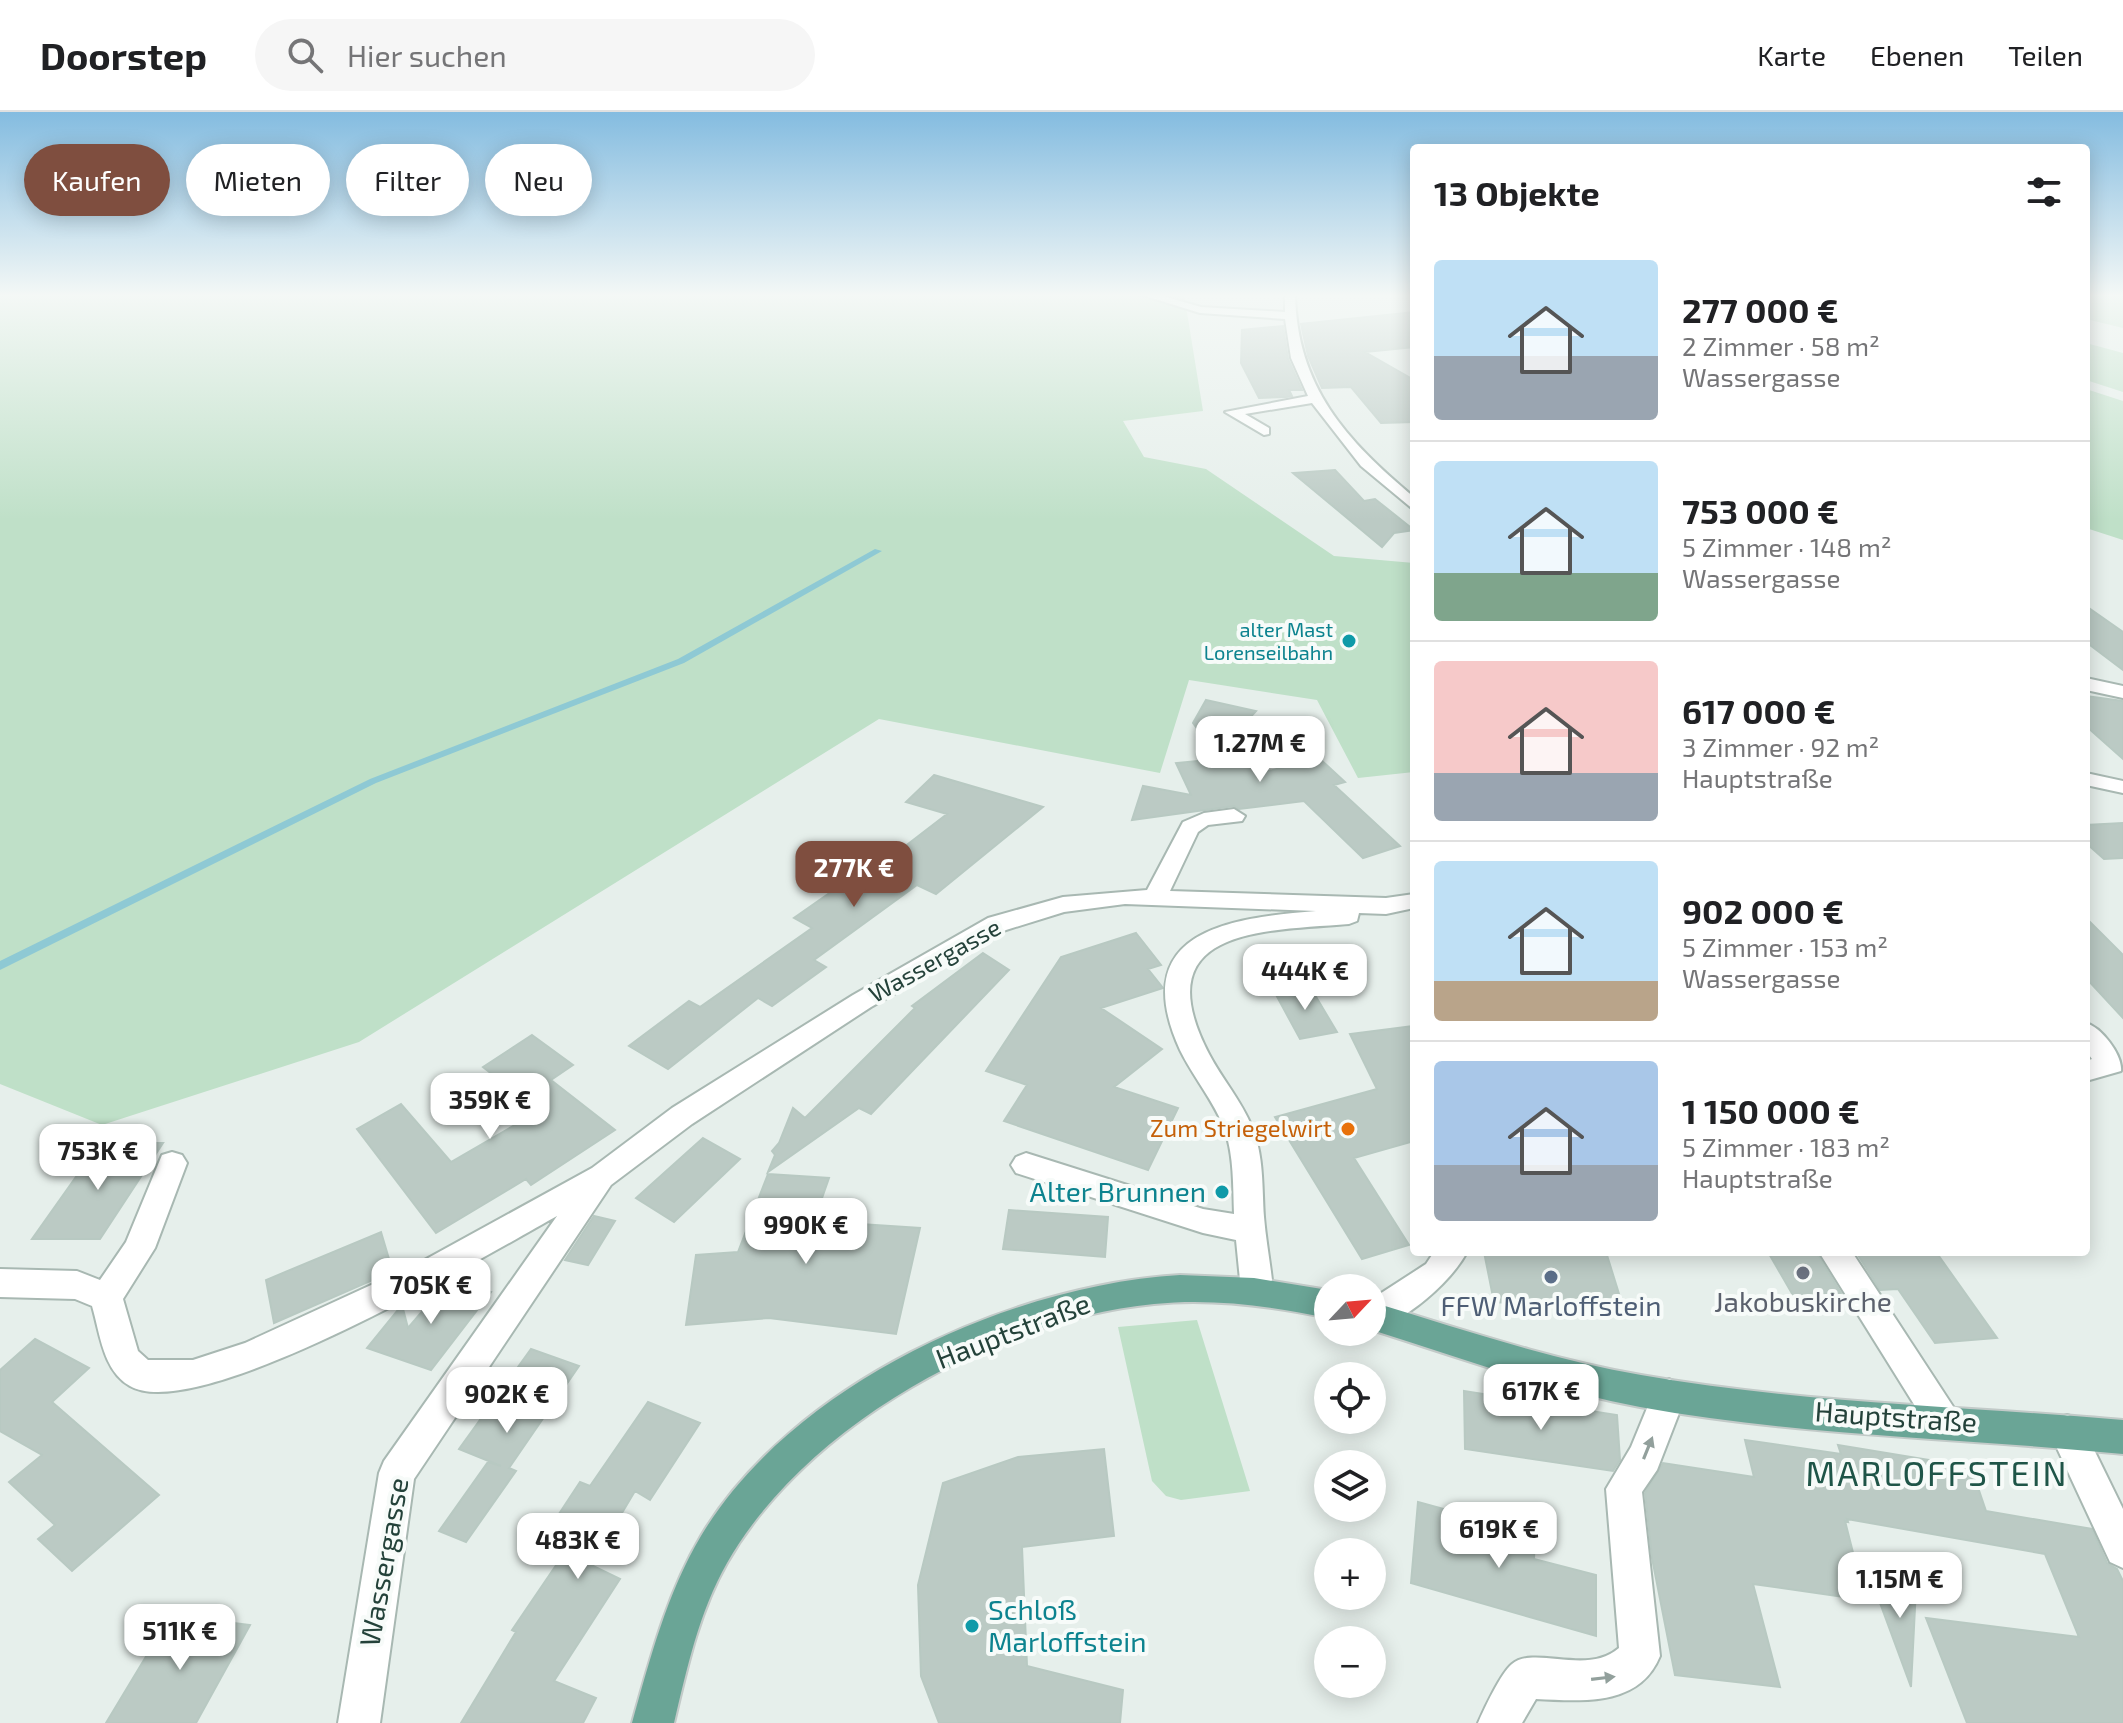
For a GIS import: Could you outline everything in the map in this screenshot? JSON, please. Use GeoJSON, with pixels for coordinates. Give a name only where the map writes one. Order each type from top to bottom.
{"type":"FeatureCollection","features":[{"type":"Feature","properties":{"kind":"main road","name":"Hauptstraße"},"geometry":{"type":"LineString","coordinates":[[653,1723],[682,1619],[715,1547],[761,1486],[829,1425],[895,1381],[943,1355],[1060,1309],[1162,1289],[1257,1290],[1314,1301]]}},
{"type":"Feature","properties":{"kind":"main road","name":"Hauptstraße"},"geometry":{"type":"LineString","coordinates":[[1386,1320],[1513,1359],[1669,1395],[1797,1411],[1942,1419],[2123,1437]]}},
{"type":"Feature","properties":{"kind":"street"},"geometry":{"type":"LineString","coordinates":[[1305,369],[1314,399],[1369,468],[1410,502]]}},
{"type":"Feature","properties":{"kind":"street"},"geometry":{"type":"LineString","coordinates":[[1264,431],[1232,412],[1314,399]]}},
{"type":"Feature","properties":{"kind":"street"},"geometry":{"type":"LineString","coordinates":[[2090,685],[2123,692]]}},
{"type":"Feature","properties":{"kind":"street"},"geometry":{"type":"LineString","coordinates":[[2090,780],[2123,787]]}},
{"type":"Feature","properties":{"kind":"street"},"geometry":{"type":"LineString","coordinates":[[1156,897],[1161,878],[1175,861],[1188,829],[1195,823],[1234,816]]}},
{"type":"Feature","properties":{"kind":"street","name":"Wassergasse"},"geometry":{"type":"LineString","coordinates":[[106,1297],[124,1359],[141,1375],[193,1375],[252,1356],[430,1272],[602,1176],[682,1116],[849,1009],[997,924],[1063,905],[1156,897],[1386,906],[1410,902]]}},
{"type":"Feature","properties":{"kind":"street"},"geometry":{"type":"LineString","coordinates":[[1257,1290],[1246,1162],[1238,1127],[1191,1045],[1183,1020],[1179,988],[1185,956],[1202,939],[1227,930],[1351,916],[1386,906]]}},
{"type":"Feature","properties":{"kind":"street"},"geometry":{"type":"LineString","coordinates":[[2090,1037],[2111,1064],[2090,1070]]}},
{"type":"Feature","properties":{"kind":"street"},"geometry":{"type":"LineString","coordinates":[[0,1283],[77,1285],[106,1297],[139,1248],[172,1163]]}},
{"type":"Feature","properties":{"kind":"street"},"geometry":{"type":"LineString","coordinates":[[1026,1165],[1203,1221],[1250,1230]]}},
{"type":"Feature","properties":{"kind":"street","name":"Wassergasse"},"geometry":{"type":"LineString","coordinates":[[359,1723],[397,1473],[602,1176]]}},
{"type":"Feature","properties":{"kind":"street"},"geometry":{"type":"LineString","coordinates":[[1386,1307],[1437,1273],[1448,1256]]}},
{"type":"Feature","properties":{"kind":"street"},"geometry":{"type":"LineString","coordinates":[[1838,1256],[1942,1419]]}},
{"type":"Feature","properties":{"kind":"street"},"geometry":{"type":"LineString","coordinates":[[1499,1723],[1526,1678],[1578,1681],[1616,1677],[1640,1656],[1624,1489],[1644,1458],[1669,1395]]}},
{"type":"Feature","properties":{"kind":"street"},"geometry":{"type":"LineString","coordinates":[[2067,1431],[2123,1549]]}},
{"type":"Feature","properties":{"kind":"green space"},"geometry":{"type":"Polygon","coordinates":[[[0,369],[1196,369],[1203,411],[1123,421],[1144,457],[1206,469],[1334,556],[1410,563],[1410,772],[1358,778],[1317,700],[1189,680],[1160,773],[879,719],[359,1042],[102,1125],[0,1084],[0,369]]]}},
{"type":"Feature","properties":{"kind":"green space"},"geometry":{"type":"Polygon","coordinates":[[[2090,369],[2123,369],[2123,392],[2090,381],[2090,369]]]}},
{"type":"Feature","properties":{"kind":"green space"},"geometry":{"type":"Polygon","coordinates":[[[2090,390],[2123,401],[2123,540],[2090,529],[2090,390]]]}},
{"type":"Feature","properties":{"kind":"green space"},"geometry":{"type":"Polygon","coordinates":[[[1197,1320],[1250,1491],[1181,1500],[1166,1496],[1152,1481],[1118,1327],[1197,1320]]]}},
{"type":"Feature","properties":{"kind":"building"},"geometry":{"type":"Polygon","coordinates":[[[1244,369],[1293,369],[1302,390],[1289,390],[1292,396],[1259,398],[1244,369]]]}},
{"type":"Feature","properties":{"kind":"building"},"geometry":{"type":"Polygon","coordinates":[[[1314,369],[1395,369],[1410,378],[1410,422],[1381,423],[1351,387],[1322,388],[1314,369]]]}},
{"type":"Feature","properties":{"kind":"building"},"geometry":{"type":"Polygon","coordinates":[[[1335,470],[1364,501],[1375,499],[1410,527],[1410,531],[1394,533],[1382,547],[1293,473],[1335,470]]]}},
{"type":"Feature","properties":{"kind":"building"},"geometry":{"type":"Polygon","coordinates":[[[2090,609],[2123,632],[2123,670],[2090,645],[2090,609]]]}},
{"type":"Feature","properties":{"kind":"building"},"geometry":{"type":"Polygon","coordinates":[[[2090,697],[2123,701],[2123,759],[2090,730],[2090,697]]]}},
{"type":"Feature","properties":{"kind":"building"},"geometry":{"type":"Polygon","coordinates":[[[1206,700],[1256,711],[1244,724],[1261,773],[1319,758],[1345,782],[1334,785],[1400,846],[1363,858],[1304,801],[1239,809],[1234,806],[1132,820],[1143,786],[1191,795],[1176,763],[1219,759],[1193,723],[1206,700]]]}},
{"type":"Feature","properties":{"kind":"building"},"geometry":{"type":"Polygon","coordinates":[[[934,775],[1043,807],[936,894],[917,885],[814,960],[826,967],[772,1006],[758,998],[668,1069],[629,1046],[689,1001],[700,1007],[812,928],[794,918],[844,883],[852,887],[947,814],[906,802],[934,775]]]}},
{"type":"Feature","properties":{"kind":"building"},"geometry":{"type":"Polygon","coordinates":[[[2123,823],[2123,858],[2104,859],[2090,847],[2090,825],[2123,823]]]}},
{"type":"Feature","properties":{"kind":"building"},"geometry":{"type":"Polygon","coordinates":[[[2090,922],[2123,955],[2123,1018],[2090,982],[2090,922]]]}},
{"type":"Feature","properties":{"kind":"building"},"geometry":{"type":"Polygon","coordinates":[[[1136,933],[1161,965],[1148,969],[1163,988],[1101,1008],[1162,1049],[1114,1087],[1178,1108],[1148,1170],[1004,1121],[1027,1085],[986,1071],[1061,957],[1136,933]]]}},
{"type":"Feature","properties":{"kind":"building"},"geometry":{"type":"Polygon","coordinates":[[[983,953],[1009,970],[871,1114],[859,1108],[768,1172],[775,1155],[772,1151],[779,1143],[793,1108],[805,1118],[915,1008],[912,1006],[983,953]]]}},
{"type":"Feature","properties":{"kind":"building"},"geometry":{"type":"Polygon","coordinates":[[[1309,985],[1337,1032],[1300,1039],[1274,991],[1309,985]]]}},
{"type":"Feature","properties":{"kind":"building"},"geometry":{"type":"Polygon","coordinates":[[[1410,1026],[1410,1142],[1354,1158],[1409,1245],[1362,1259],[1275,1117],[1377,1089],[1350,1034],[1410,1026]]]}},
{"type":"Feature","properties":{"kind":"building"},"geometry":{"type":"Polygon","coordinates":[[[532,1035],[573,1065],[551,1080],[615,1130],[531,1185],[526,1179],[436,1233],[357,1129],[401,1104],[451,1162],[539,1111],[483,1067],[532,1035]]]}},
{"type":"Feature","properties":{"kind":"building"},"geometry":{"type":"Polygon","coordinates":[[[703,1138],[740,1159],[674,1222],[636,1198],[703,1138]]]}},
{"type":"Feature","properties":{"kind":"building"},"geometry":{"type":"Polygon","coordinates":[[[100,1143],[163,1143],[100,1239],[32,1239],[100,1143]]]}},
{"type":"Feature","properties":{"kind":"building"},"geometry":{"type":"Polygon","coordinates":[[[768,1174],[829,1178],[814,1221],[920,1228],[896,1334],[769,1318],[686,1325],[696,1255],[738,1252],[768,1174]]]}},
{"type":"Feature","properties":{"kind":"building"},"geometry":{"type":"Polygon","coordinates":[[[1009,1210],[1108,1217],[1105,1257],[1003,1249],[1009,1210]]]}},
{"type":"Feature","properties":{"kind":"building"},"geometry":{"type":"Polygon","coordinates":[[[594,1216],[615,1221],[588,1265],[565,1260],[594,1216]]]}},
{"type":"Feature","properties":{"kind":"building"},"geometry":{"type":"Polygon","coordinates":[[[381,1232],[389,1259],[407,1265],[274,1323],[266,1280],[381,1232]]]}},
{"type":"Feature","properties":{"kind":"building","name":"FFW Marloffstein"},"geometry":{"type":"Polygon","coordinates":[[[1485,1256],[1607,1256],[1624,1310],[1494,1302],[1485,1256]]]}},
{"type":"Feature","properties":{"kind":"building","name":"Jakobuskirche"},"geometry":{"type":"Polygon","coordinates":[[[1770,1256],[1818,1256],[1841,1293],[1794,1297],[1770,1256]]]}},
{"type":"Feature","properties":{"kind":"building"},"geometry":{"type":"Polygon","coordinates":[[[1859,1256],[1939,1256],[1997,1338],[1935,1343],[1898,1289],[1880,1290],[1859,1256]]]}},
{"type":"Feature","properties":{"kind":"building"},"geometry":{"type":"Polygon","coordinates":[[[450,1279],[491,1292],[431,1370],[367,1348],[402,1305],[408,1328],[450,1279]]]}},
{"type":"Feature","properties":{"kind":"building"},"geometry":{"type":"Polygon","coordinates":[[[35,1339],[89,1368],[52,1402],[159,1495],[72,1571],[38,1539],[55,1525],[9,1482],[42,1455],[0,1431],[0,1370],[35,1339]]]}},
{"type":"Feature","properties":{"kind":"building"},"geometry":{"type":"Polygon","coordinates":[[[531,1349],[579,1366],[509,1468],[516,1471],[466,1542],[439,1531],[488,1462],[501,1466],[459,1449],[531,1349]]]}},
{"type":"Feature","properties":{"kind":"building"},"geometry":{"type":"Polygon","coordinates":[[[1464,1391],[1617,1415],[1620,1460],[1613,1471],[1465,1449],[1464,1391]]]}},
{"type":"Feature","properties":{"kind":"building"},"geometry":{"type":"Polygon","coordinates":[[[648,1402],[700,1423],[650,1500],[635,1491],[591,1565],[620,1579],[554,1681],[596,1698],[583,1723],[461,1723],[516,1632],[512,1630],[580,1530],[555,1520],[580,1482],[590,1486],[648,1402]]]}},
{"type":"Feature","properties":{"kind":"building"},"geometry":{"type":"Polygon","coordinates":[[[1745,1440],[1841,1454],[1838,1445],[1971,1467],[1986,1511],[2092,1529],[2107,1563],[2117,1569],[2123,1581],[2123,1723],[1967,1723],[1926,1618],[2079,1637],[2045,1554],[1847,1519],[1865,1600],[1753,1584],[1780,1687],[1675,1675],[1652,1558],[1645,1493],[1663,1463],[1754,1477],[1745,1440]]]}},
{"type":"Feature","properties":{"kind":"building","name":"Schloß Marloffstein"},"geometry":{"type":"Polygon","coordinates":[[[1104,1449],[1114,1536],[1022,1547],[1027,1666],[1123,1690],[1120,1723],[939,1723],[921,1676],[918,1585],[943,1483],[1018,1457],[1104,1449]]]}},
{"type":"Feature","properties":{"kind":"building"},"geometry":{"type":"Polygon","coordinates":[[[1418,1502],[1535,1534],[1534,1559],[1596,1575],[1596,1636],[1411,1583],[1418,1502]]]}},
{"type":"Feature","properties":{"kind":"building"},"geometry":{"type":"Polygon","coordinates":[[[1873,1584],[1916,1588],[1911,1687],[1873,1584]]]}},
{"type":"Feature","properties":{"kind":"building"},"geometry":{"type":"Polygon","coordinates":[[[171,1615],[250,1625],[196,1723],[106,1723],[171,1615]]]}},
{"type":"Feature","properties":{"kind":"waterway"},"geometry":{"type":"LineString","coordinates":[[0,966],[373,781],[681,661],[878,551]]}},
{"type":"Feature","properties":{"kind":"place","name":"alter Mast Lorenseilbahn"},"geometry":{"type":"Point","coordinates":[1349,641]}},
{"type":"Feature","properties":{"kind":"place","name":"Zum Striegelwirt"},"geometry":{"type":"Point","coordinates":[1348,1129]}},
{"type":"Feature","properties":{"kind":"place","name":"Alter Brunnen"},"geometry":{"type":"Point","coordinates":[1222,1192]}},
{"type":"Feature","properties":{"kind":"place","name":"Jakobuskirche"},"geometry":{"type":"Point","coordinates":[1803,1273]}},
{"type":"Feature","properties":{"kind":"place","name":"FFW Marloffstein"},"geometry":{"type":"Point","coordinates":[1551,1277]}},
{"type":"Feature","properties":{"kind":"place","name":"Schloß Marloffstein"},"geometry":{"type":"Point","coordinates":[972,1626]}},
{"type":"Feature","properties":{"kind":"district","name":"MARLOFFSTEIN"},"geometry":{"type":"Point","coordinates":[1937,1474]}}]}
